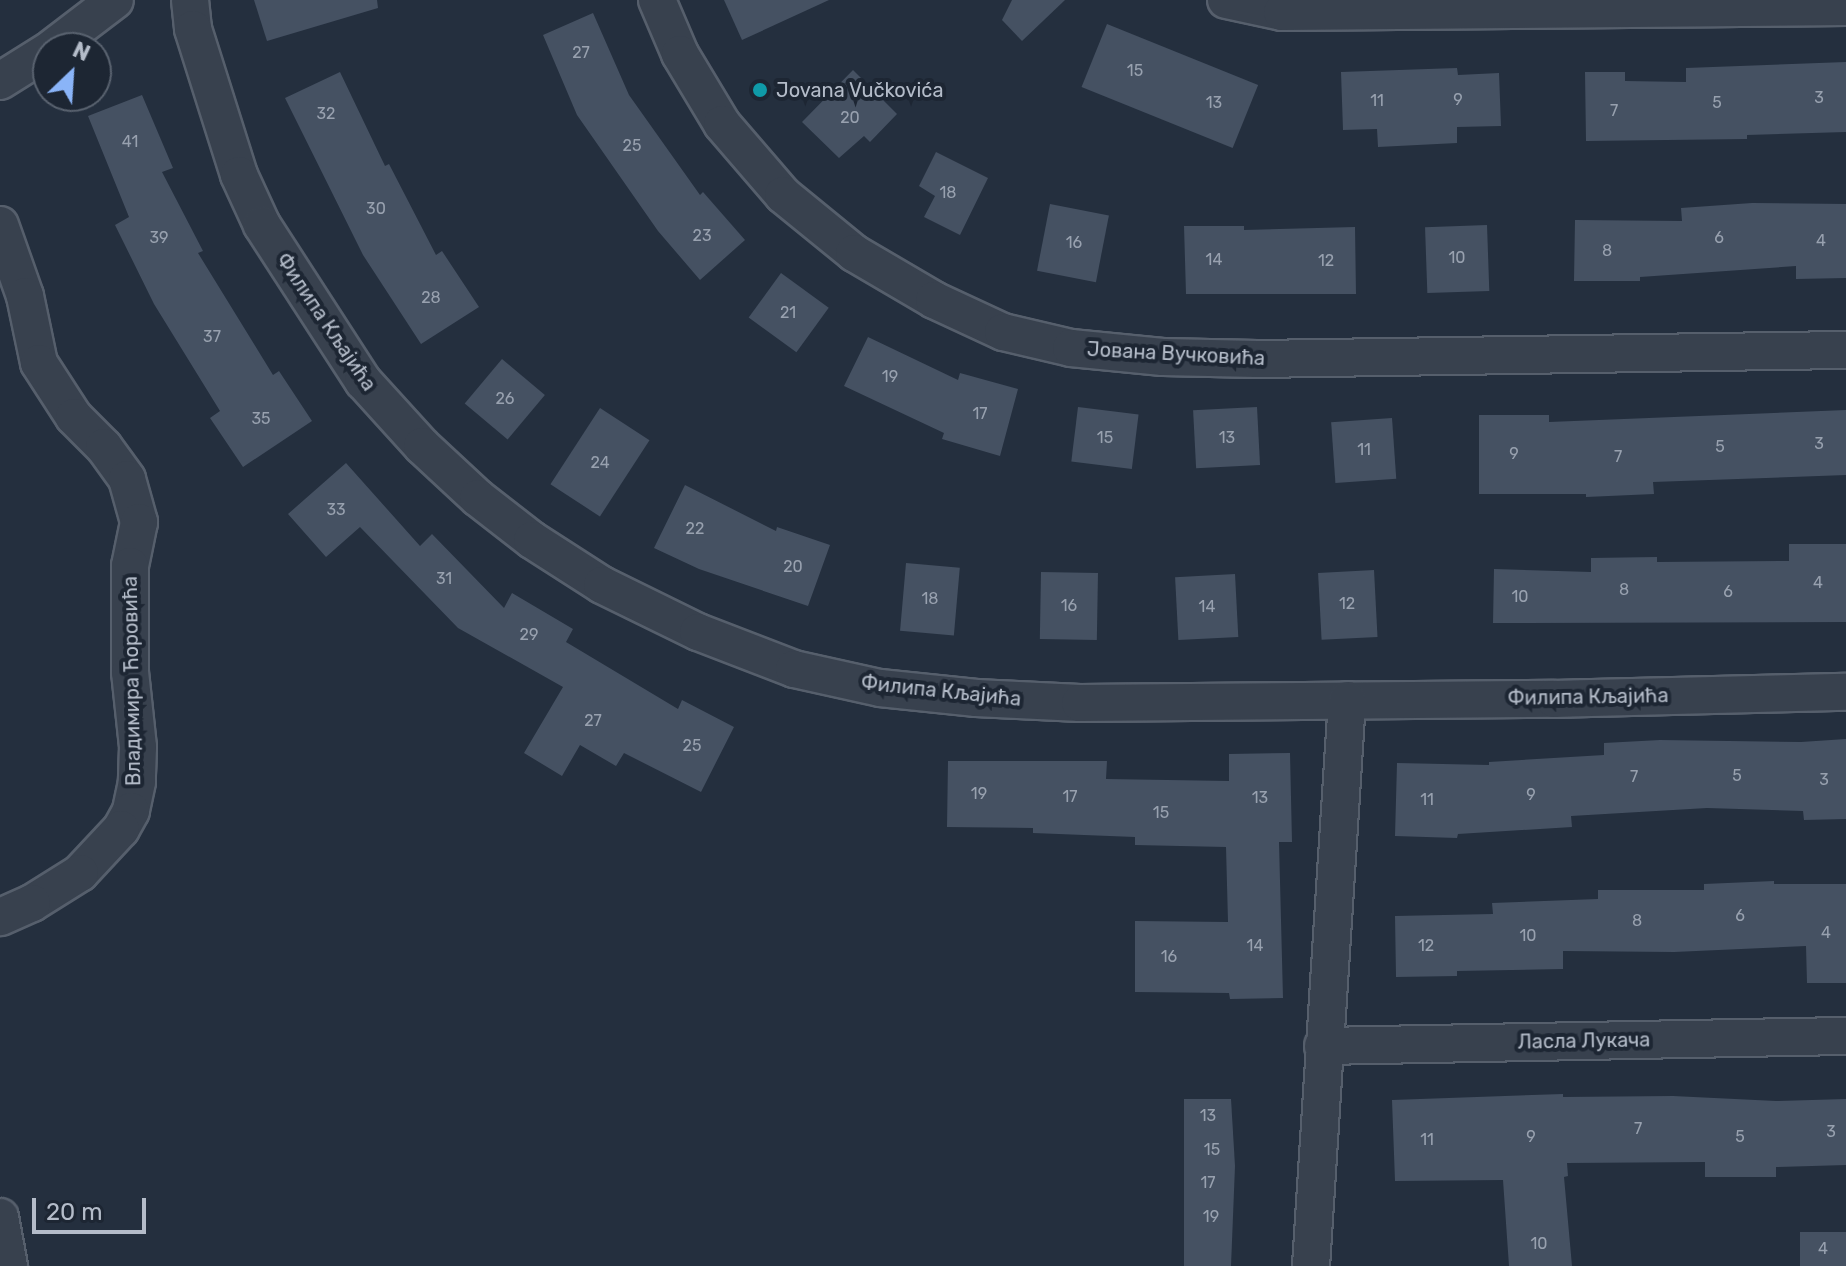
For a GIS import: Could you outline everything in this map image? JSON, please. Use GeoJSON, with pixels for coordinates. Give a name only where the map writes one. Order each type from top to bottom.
{"type":"FeatureCollection","features":[{"type":"Feature","properties":{"kind":"street"},"geometry":{"type":"LineString","coordinates":[[73,32],[115,0]]}},
{"type":"Feature","properties":{"kind":"street","name":"Филипа Кљајића"},"geometry":{"type":"LineString","coordinates":[[190,0],[193,29],[221,124],[245,187],[285,263],[363,381],[422,446],[478,498],[532,540],[602,585],[698,632],[794,669],[880,688],[976,698],[1080,703],[1846,692]]}},
{"type":"Feature","properties":{"kind":"street","name":"Јована Вучковића"},"geometry":{"type":"LineString","coordinates":[[657,0],[680,54],[722,124],[783,195],[854,253],[934,300],[1003,332],[1071,348],[1178,358],[1846,350]]}},
{"type":"Feature","properties":{"kind":"street"},"geometry":{"type":"LineString","coordinates":[[1226,0],[1282,12],[1846,7]]}},
{"type":"Feature","properties":{"kind":"street"},"geometry":{"type":"LineString","coordinates":[[0,81],[32,61]]}},
{"type":"Feature","properties":{"kind":"street","name":"Владимира Ћоровића"},"geometry":{"type":"LineString","coordinates":[[0,225],[25,296],[39,363],[74,417],[104,447],[127,479],[139,522],[130,566],[130,672],[138,747],[131,811],[121,829],[80,873],[32,903],[0,917]]}},
{"type":"Feature","properties":{"kind":"street"},"geometry":{"type":"LineString","coordinates":[[1311,1266],[1347,700]]}},
{"type":"Feature","properties":{"kind":"street","name":"Ласла Лукача"},"geometry":{"type":"LineString","coordinates":[[1323,1046],[1846,1036]]}},
{"type":"Feature","properties":{"kind":"street"},"geometry":{"type":"LineString","coordinates":[[0,1217],[9,1266]]}},
{"type":"Feature","properties":{"kind":"building"},"geometry":{"type":"Polygon","coordinates":[[[254,0],[377,0],[378,8],[267,41],[254,0]]]}},
{"type":"Feature","properties":{"kind":"building"},"geometry":{"type":"Polygon","coordinates":[[[724,0],[829,0],[742,40],[724,0]]]}},
{"type":"Feature","properties":{"kind":"building"},"geometry":{"type":"Polygon","coordinates":[[[1012,0],[1065,0],[1022,41],[1002,20],[1012,0]]]}},
{"type":"Feature","properties":{"kind":"building"},"geometry":{"type":"Polygon","coordinates":[[[593,13],[629,95],[700,195],[703,192],[745,240],[700,280],[658,231],[577,115],[543,35],[593,13]]]}},
{"type":"Feature","properties":{"kind":"building"},"geometry":{"type":"Polygon","coordinates":[[[1107,24],[1258,85],[1233,148],[1082,87],[1107,24]]]}},
{"type":"Feature","properties":{"kind":"building"},"geometry":{"type":"Polygon","coordinates":[[[1846,62],[1846,132],[1747,135],[1747,139],[1586,141],[1585,72],[1625,72],[1625,81],[1686,82],[1686,68],[1846,62]]]}},
{"type":"Feature","properties":{"kind":"building"},"geometry":{"type":"Polygon","coordinates":[[[1457,68],[1458,75],[1499,73],[1501,126],[1457,127],[1457,143],[1378,147],[1377,129],[1343,130],[1341,72],[1457,68]]]}},
{"type":"Feature","properties":{"kind":"building"},"geometry":{"type":"Polygon","coordinates":[[[853,70],[897,114],[870,142],[864,136],[839,158],[802,122],[853,70]]]}},
{"type":"Feature","properties":{"kind":"building"},"geometry":{"type":"Polygon","coordinates":[[[340,72],[385,166],[389,164],[436,255],[442,251],[479,307],[421,344],[363,255],[285,98],[340,72]]]}},
{"type":"Feature","properties":{"kind":"building"},"geometry":{"type":"Polygon","coordinates":[[[142,95],[173,168],[162,172],[203,251],[198,253],[273,375],[279,371],[312,421],[243,467],[210,418],[220,411],[154,304],[115,225],[129,217],[88,116],[112,112],[112,107],[142,95]]]}},
{"type":"Feature","properties":{"kind":"building"},"geometry":{"type":"Polygon","coordinates":[[[936,152],[988,178],[960,235],[924,217],[935,196],[919,186],[936,152]]]}},
{"type":"Feature","properties":{"kind":"building"},"geometry":{"type":"Polygon","coordinates":[[[1752,203],[1846,204],[1846,278],[1796,279],[1796,266],[1640,277],[1640,281],[1574,281],[1575,220],[1682,221],[1681,208],[1752,203]]]}},
{"type":"Feature","properties":{"kind":"building"},"geometry":{"type":"Polygon","coordinates":[[[1050,204],[1109,215],[1096,282],[1037,271],[1050,204]]]}},
{"type":"Feature","properties":{"kind":"building"},"geometry":{"type":"Polygon","coordinates":[[[1487,225],[1489,291],[1427,293],[1425,227],[1487,225]]]}},
{"type":"Feature","properties":{"kind":"building"},"geometry":{"type":"Polygon","coordinates":[[[1184,226],[1244,226],[1244,230],[1355,227],[1356,294],[1186,294],[1184,226]]]}},
{"type":"Feature","properties":{"kind":"building"},"geometry":{"type":"Polygon","coordinates":[[[781,273],[829,308],[796,352],[749,317],[781,273]]]}},
{"type":"Feature","properties":{"kind":"building"},"geometry":{"type":"Polygon","coordinates":[[[868,337],[958,380],[960,373],[1018,389],[1000,456],[942,439],[944,433],[844,386],[868,337]]]}},
{"type":"Feature","properties":{"kind":"building"},"geometry":{"type":"Polygon","coordinates":[[[502,359],[545,395],[508,439],[465,403],[502,359]]]}},
{"type":"Feature","properties":{"kind":"building"},"geometry":{"type":"Polygon","coordinates":[[[1078,407],[1139,414],[1132,469],[1071,462],[1078,407]]]}},
{"type":"Feature","properties":{"kind":"building"},"geometry":{"type":"Polygon","coordinates":[[[1257,407],[1260,465],[1196,468],[1193,410],[1257,407]]]}},
{"type":"Feature","properties":{"kind":"building"},"geometry":{"type":"Polygon","coordinates":[[[600,408],[649,440],[600,516],[550,484],[600,408]]]}},
{"type":"Feature","properties":{"kind":"building"},"geometry":{"type":"Polygon","coordinates":[[[1846,410],[1846,475],[1653,482],[1654,494],[1586,497],[1586,494],[1479,494],[1479,415],[1549,415],[1549,422],[1846,410]]]}},
{"type":"Feature","properties":{"kind":"building"},"geometry":{"type":"Polygon","coordinates":[[[1392,418],[1396,479],[1335,483],[1331,422],[1392,418]]]}},
{"type":"Feature","properties":{"kind":"building"},"geometry":{"type":"Polygon","coordinates":[[[346,463],[420,546],[432,534],[504,608],[512,593],[573,629],[566,642],[678,709],[682,700],[734,727],[701,792],[624,753],[616,766],[580,745],[562,776],[524,753],[563,687],[458,628],[360,527],[326,557],[288,514],[346,463]]]}},
{"type":"Feature","properties":{"kind":"building"},"geometry":{"type":"Polygon","coordinates":[[[685,485],[776,531],[777,527],[830,545],[808,606],[699,569],[654,548],[685,485]]]}},
{"type":"Feature","properties":{"kind":"building"},"geometry":{"type":"Polygon","coordinates":[[[1789,544],[1846,544],[1846,622],[1493,623],[1494,569],[1591,572],[1591,558],[1657,557],[1657,562],[1789,561],[1789,544]]]}},
{"type":"Feature","properties":{"kind":"building"},"geometry":{"type":"Polygon","coordinates":[[[906,563],[960,568],[954,635],[900,631],[906,563]]]}},
{"type":"Feature","properties":{"kind":"building"},"geometry":{"type":"Polygon","coordinates":[[[1374,570],[1378,637],[1322,640],[1318,573],[1374,570]]]}},
{"type":"Feature","properties":{"kind":"building"},"geometry":{"type":"Polygon","coordinates":[[[1041,572],[1098,573],[1097,640],[1040,639],[1041,572]]]}},
{"type":"Feature","properties":{"kind":"building"},"geometry":{"type":"Polygon","coordinates":[[[1235,574],[1238,637],[1178,640],[1175,577],[1235,574]]]}},
{"type":"Feature","properties":{"kind":"building"},"geometry":{"type":"Polygon","coordinates":[[[1846,739],[1846,819],[1804,820],[1803,811],[1707,808],[1571,816],[1572,827],[1458,834],[1457,838],[1395,836],[1397,763],[1489,765],[1489,762],[1604,755],[1604,743],[1660,740],[1801,742],[1846,739]]]}},
{"type":"Feature","properties":{"kind":"building"},"geometry":{"type":"Polygon","coordinates":[[[1290,753],[1292,842],[1279,842],[1283,998],[1230,999],[1229,993],[1135,992],[1135,921],[1228,922],[1226,847],[1135,845],[1135,837],[1033,833],[1033,828],[947,827],[948,761],[1107,761],[1106,779],[1229,781],[1229,754],[1290,753]]]}},
{"type":"Feature","properties":{"kind":"building"},"geometry":{"type":"Polygon","coordinates":[[[1774,881],[1774,884],[1846,884],[1846,983],[1807,983],[1806,946],[1674,952],[1563,951],[1563,969],[1457,971],[1457,976],[1396,977],[1395,916],[1493,914],[1492,903],[1598,899],[1598,890],[1704,890],[1704,884],[1774,881]]]}},
{"type":"Feature","properties":{"kind":"building"},"geometry":{"type":"Polygon","coordinates":[[[1563,1094],[1563,1097],[1673,1096],[1776,1101],[1846,1099],[1846,1165],[1776,1167],[1776,1177],[1705,1177],[1705,1162],[1567,1163],[1568,1176],[1564,1177],[1572,1266],[1509,1266],[1503,1180],[1395,1181],[1392,1100],[1563,1094]]]}},
{"type":"Feature","properties":{"kind":"building"},"geometry":{"type":"Polygon","coordinates":[[[1184,1099],[1231,1099],[1235,1166],[1231,1266],[1184,1266],[1184,1099]]]}},
{"type":"Feature","properties":{"kind":"building"},"geometry":{"type":"Polygon","coordinates":[[[1800,1232],[1846,1232],[1846,1266],[1800,1266],[1800,1232]]]}},
{"type":"Feature","properties":{"kind":"place","name":"Jovana Vučkovića"},"geometry":{"type":"Point","coordinates":[760,90]}}]}
